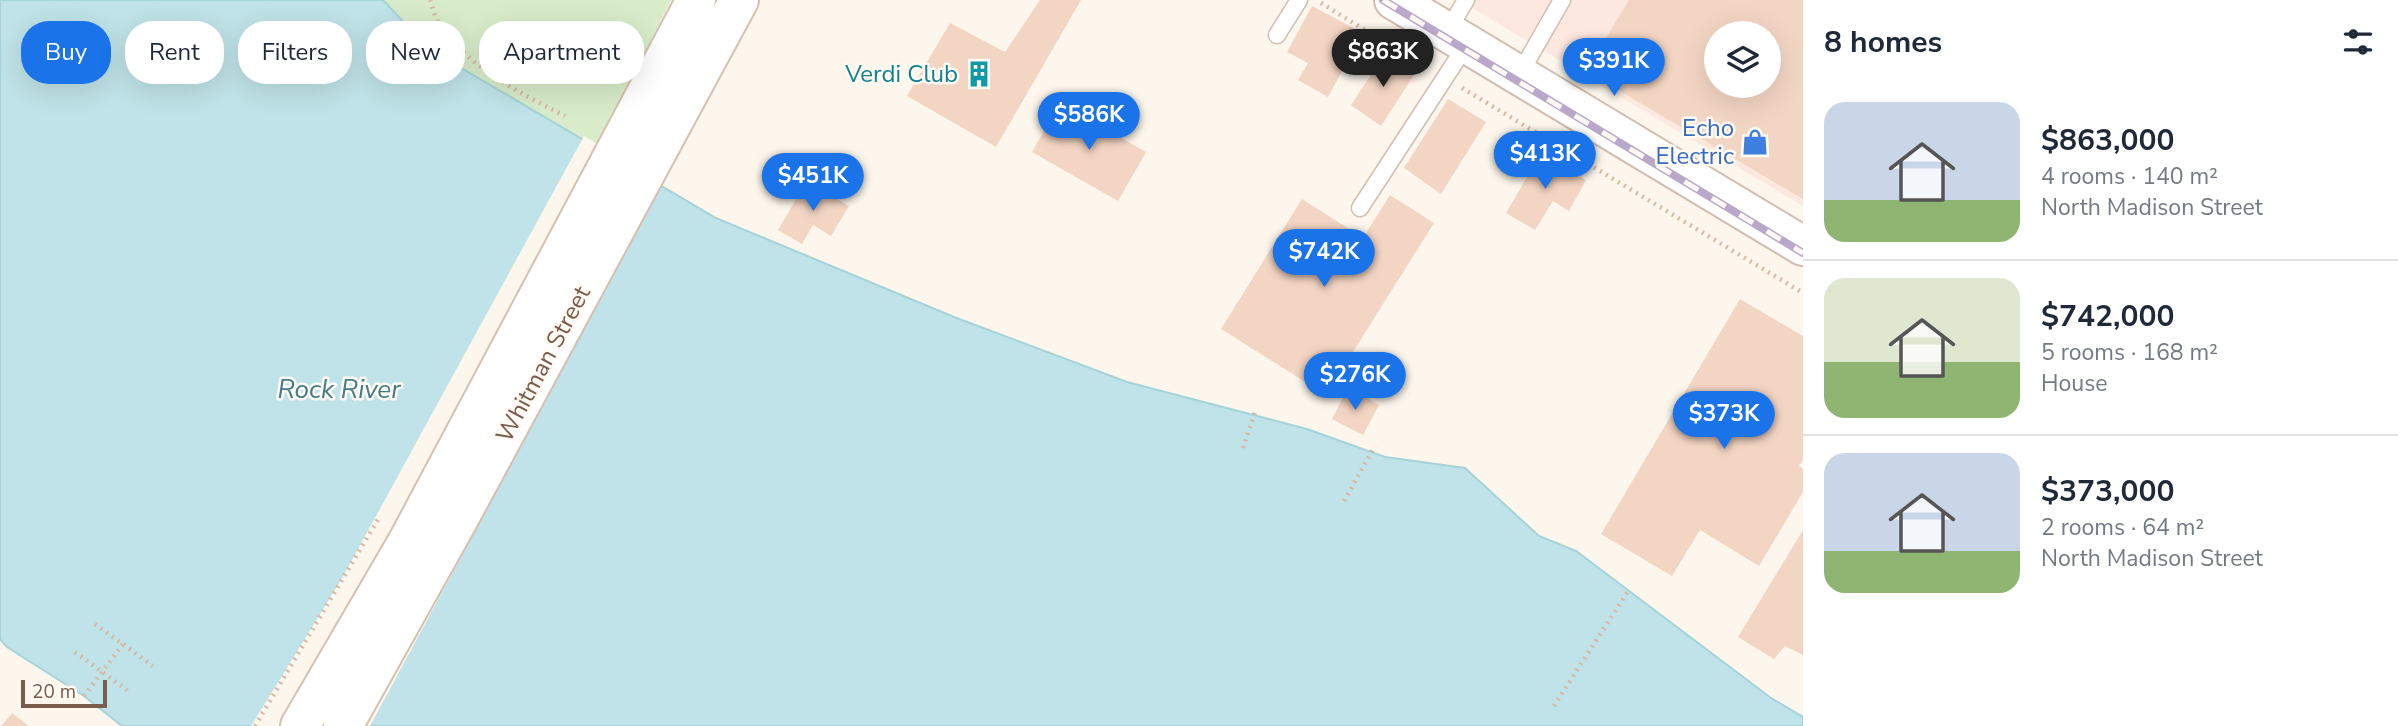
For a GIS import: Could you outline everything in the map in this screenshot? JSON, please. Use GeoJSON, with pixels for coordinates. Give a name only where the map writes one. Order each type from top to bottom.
{"type":"FeatureCollection","features":[{"type":"Feature","properties":{"kind":"main road","name":"Whitman Street"},"geometry":{"type":"LineString","coordinates":[[300,726],[408,541],[696,0]]}},
{"type":"Feature","properties":{"kind":"main road","name":"Whitman Street"},"geometry":{"type":"LineString","coordinates":[[343,726],[458,520],[739,0]]}},
{"type":"Feature","properties":{"kind":"main road"},"geometry":{"type":"LineString","coordinates":[[1394,0],[1460,25],[1519,75],[1803,246]]}},
{"type":"Feature","properties":{"kind":"lane"},"geometry":{"type":"LineString","coordinates":[[1277,35],[1299,0]]}},
{"type":"Feature","properties":{"kind":"lane"},"geometry":{"type":"LineString","coordinates":[[1519,75],[1562,0]]}},
{"type":"Feature","properties":{"kind":"lane"},"geometry":{"type":"LineString","coordinates":[[1360,208],[1444,78],[1460,25]]}},
{"type":"Feature","properties":{"kind":"path"},"geometry":{"type":"LineString","coordinates":[[430,0],[439,24],[472,62],[565,116]]}},
{"type":"Feature","properties":{"kind":"path"},"geometry":{"type":"LineString","coordinates":[[1315,0],[1803,293]]}},
{"type":"Feature","properties":{"kind":"path"},"geometry":{"type":"LineString","coordinates":[[1243,449],[1256,409]]}},
{"type":"Feature","properties":{"kind":"path"},"geometry":{"type":"LineString","coordinates":[[1344,501],[1375,446]]}},
{"type":"Feature","properties":{"kind":"path"},"geometry":{"type":"LineString","coordinates":[[1554,706],[1628,591]]}},
{"type":"Feature","properties":{"kind":"path"},"geometry":{"type":"LineString","coordinates":[[95,624],[153,666]]}},
{"type":"Feature","properties":{"kind":"path"},"geometry":{"type":"LineString","coordinates":[[85,696],[122,644]]}},
{"type":"Feature","properties":{"kind":"path"},"geometry":{"type":"LineString","coordinates":[[75,652],[131,693]]}},
{"type":"Feature","properties":{"kind":"shaded area","name":"Echo Electric"},"geometry":{"type":"Polygon","coordinates":[[[1459,0],[1803,0],[1803,206],[1459,0]]]}},
{"type":"Feature","properties":{"kind":"green space"},"geometry":{"type":"Polygon","coordinates":[[[383,0],[671,0],[644,54],[644,21],[479,21],[479,78],[465,70],[465,21],[403,21],[383,0]]]}},
{"type":"Feature","properties":{"kind":"green space"},"geometry":{"type":"Polygon","coordinates":[[[488,84],[629,84],[597,148],[488,84]]]}},
{"type":"Feature","properties":{"kind":"water","name":"Rock River"},"geometry":{"type":"Polygon","coordinates":[[[0,0],[383,0],[403,21],[366,21],[366,84],[465,84],[465,70],[479,78],[479,84],[488,84],[716,218],[954,317],[1127,382],[1307,429],[1385,457],[1465,468],[1539,536],[1576,551],[1771,698],[1803,717],[1803,726],[122,726],[84,696],[7,647],[0,639],[0,0]]]}},
{"type":"Feature","properties":{"kind":"pier"},"geometry":{"type":"Polygon","coordinates":[[[584,136],[663,183],[370,726],[251,726],[341,580],[584,136]]]}},
{"type":"Feature","properties":{"kind":"building","name":"Verdi Club"},"geometry":{"type":"Polygon","coordinates":[[[1040,0],[1081,0],[996,147],[907,96],[950,23],[1005,52],[1040,0]]]}},
{"type":"Feature","properties":{"kind":"building","name":"Echo Electric"},"geometry":{"type":"Polygon","coordinates":[[[1629,0],[1803,0],[1803,199],[1586,71],[1629,0]]]}},
{"type":"Feature","properties":{"kind":"building"},"geometry":{"type":"Polygon","coordinates":[[[1312,6],[1363,33],[1328,97],[1298,80],[1308,63],[1287,52],[1312,6]]]}},
{"type":"Feature","properties":{"kind":"building"},"geometry":{"type":"Polygon","coordinates":[[[1386,52],[1416,72],[1381,126],[1351,105],[1386,52]]]}},
{"type":"Feature","properties":{"kind":"building"},"geometry":{"type":"Polygon","coordinates":[[[1448,99],[1486,122],[1441,194],[1404,168],[1448,99]]]}},
{"type":"Feature","properties":{"kind":"building"},"geometry":{"type":"Polygon","coordinates":[[[1060,103],[1146,152],[1118,201],[1032,152],[1060,103]]]}},
{"type":"Feature","properties":{"kind":"building"},"geometry":{"type":"Polygon","coordinates":[[[1541,153],[1586,180],[1569,211],[1553,201],[1535,230],[1506,213],[1541,153]]]}},
{"type":"Feature","properties":{"kind":"building"},"geometry":{"type":"Polygon","coordinates":[[[807,181],[849,206],[831,236],[813,225],[802,244],[778,230],[807,181]]]}},
{"type":"Feature","properties":{"kind":"building"},"geometry":{"type":"Polygon","coordinates":[[[1390,195],[1434,223],[1326,395],[1221,329],[1302,199],[1363,238],[1390,195]]]}},
{"type":"Feature","properties":{"kind":"building"},"geometry":{"type":"Polygon","coordinates":[[[1740,299],[1803,336],[1803,460],[1799,466],[1803,469],[1803,492],[1759,566],[1700,530],[1672,576],[1601,534],[1740,299]]]}},
{"type":"Feature","properties":{"kind":"building"},"geometry":{"type":"Polygon","coordinates":[[[1348,388],[1379,405],[1363,435],[1332,419],[1348,388]]]}},
{"type":"Feature","properties":{"kind":"building"},"geometry":{"type":"Polygon","coordinates":[[[1803,530],[1803,655],[1785,646],[1774,659],[1738,637],[1803,530]]]}},
{"type":"Feature","properties":{"kind":"building"},"geometry":{"type":"Polygon","coordinates":[[[12,713],[29,726],[1,726],[12,713]]]}},
{"type":"Feature","properties":{"kind":"railway"},"geometry":{"type":"LineString","coordinates":[[1383,0],[1803,253]]}},
{"type":"Feature","properties":{"kind":"place","name":"Verdi Club"},"geometry":{"type":"Point","coordinates":[979,74]}},
{"type":"Feature","properties":{"kind":"place","name":"Echo Electric"},"geometry":{"type":"Point","coordinates":[1755,142]}}]}
